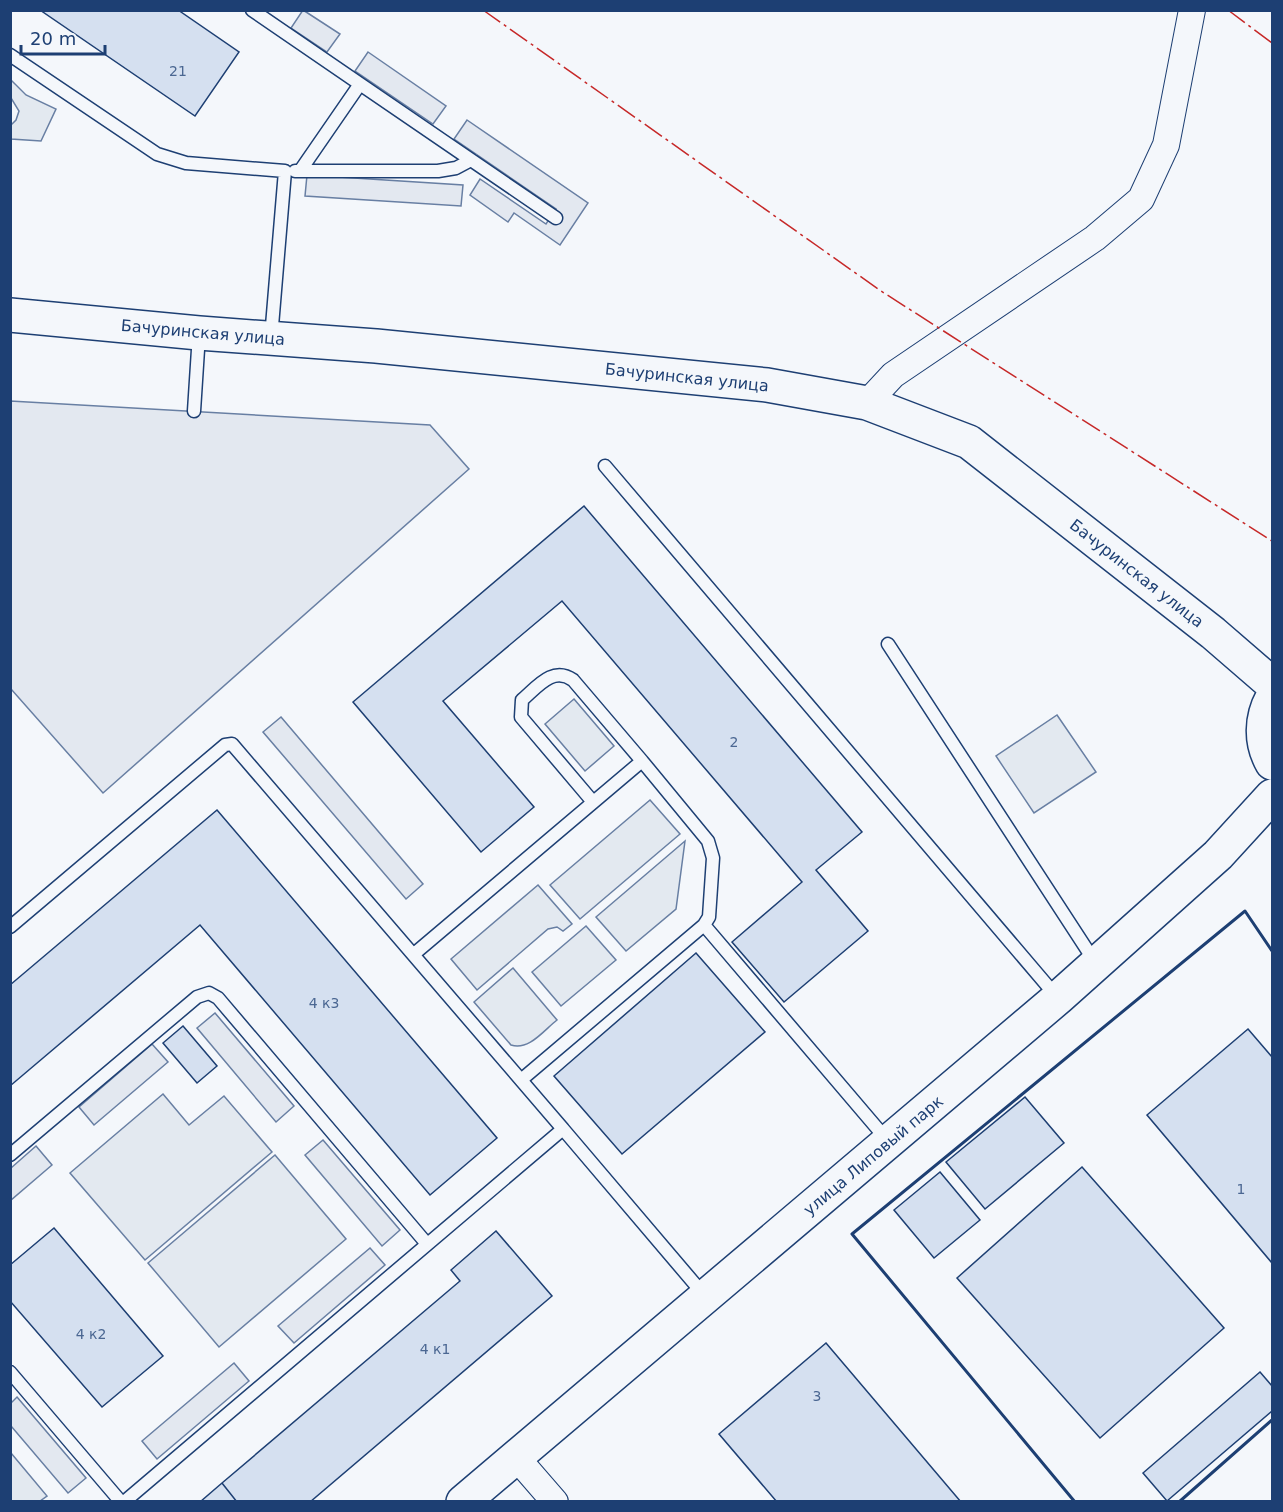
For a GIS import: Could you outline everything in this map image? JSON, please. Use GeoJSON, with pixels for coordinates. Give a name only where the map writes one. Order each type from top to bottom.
{"type":"FeatureCollection","features":[{"type":"Feature","properties":{"kind":"street"},"geometry":{"type":"LineString","coordinates":[[867,403],[893,375],[1095,238],[1141,199],[1166,145],[1192,10]]}},
{"type":"Feature","properties":{"kind":"street","name":"Бачуринская улица"},"geometry":{"type":"LineString","coordinates":[[10,315],[199,333],[376,346],[768,385],[867,403],[969,442],[1204,626],[1272,684]]}},
{"type":"Feature","properties":{"kind":"street"},"geometry":{"type":"LineString","coordinates":[[1272,698],[1265,711],[1263,736],[1272,763]]}},
{"type":"Feature","properties":{"kind":"street","name":"улица Липовый парк"},"geometry":{"type":"LineString","coordinates":[[479,1497],[516,1457],[1058,998],[1218,855],[1272,796]]}},
{"type":"Feature","properties":{"kind":"street"},"geometry":{"type":"LineString","coordinates":[[516,1457],[555,1502]]}},
{"type":"Feature","properties":{"kind":"lane"},"geometry":{"type":"LineString","coordinates":[[252,10],[556,218]]}},
{"type":"Feature","properties":{"kind":"lane"},"geometry":{"type":"LineString","coordinates":[[10,56],[158,154],[186,163],[285,171],[438,171],[456,168],[471,160]]}},
{"type":"Feature","properties":{"kind":"lane"},"geometry":{"type":"LineString","coordinates":[[300,171],[360,84]]}},
{"type":"Feature","properties":{"kind":"lane"},"geometry":{"type":"LineString","coordinates":[[271,338],[285,171]]}},
{"type":"Feature","properties":{"kind":"lane"},"geometry":{"type":"LineString","coordinates":[[194,411],[199,333]]}},
{"type":"Feature","properties":{"kind":"lane"},"geometry":{"type":"LineString","coordinates":[[605,466],[1058,998]]}},
{"type":"Feature","properties":{"kind":"lane"},"geometry":{"type":"LineString","coordinates":[[888,644],[1096,963]]}},
{"type":"Feature","properties":{"kind":"lane"},"geometry":{"type":"LineString","coordinates":[[521,1080],[704,925],[710,910],[713,858],[711,847],[704,834],[567,676],[551,676],[529,694],[520,706],[521,717],[593,802]]}},
{"type":"Feature","properties":{"kind":"lane"},"geometry":{"type":"LineString","coordinates":[[10,927],[223,747],[232,744],[706,1297]]}},
{"type":"Feature","properties":{"kind":"lane"},"geometry":{"type":"LineString","coordinates":[[414,954],[642,761]]}},
{"type":"Feature","properties":{"kind":"lane"},"geometry":{"type":"LineString","coordinates":[[704,925],[889,1142]]}},
{"type":"Feature","properties":{"kind":"lane"},"geometry":{"type":"LineString","coordinates":[[10,1155],[197,997],[209,993],[218,998],[427,1244]]}},
{"type":"Feature","properties":{"kind":"lane"},"geometry":{"type":"LineString","coordinates":[[10,1372],[123,1502],[563,1129]]}},
{"type":"Feature","properties":{"kind":"shaded area"},"geometry":{"type":"Polygon","coordinates":[[[303,10],[340,34],[327,52],[291,28],[303,10]]]}},
{"type":"Feature","properties":{"kind":"shaded area"},"geometry":{"type":"Polygon","coordinates":[[[368,52],[446,106],[433,124],[355,71],[368,52]]]}},
{"type":"Feature","properties":{"kind":"shaded area"},"geometry":{"type":"Polygon","coordinates":[[[10,79],[26,95],[56,109],[41,141],[11,139],[11,125],[16,120],[19,111],[11,98],[10,79]]]}},
{"type":"Feature","properties":{"kind":"shaded area"},"geometry":{"type":"Polygon","coordinates":[[[467,120],[588,203],[560,245],[514,213],[508,222],[470,195],[480,179],[546,224],[556,209],[454,139],[467,120]]]}},
{"type":"Feature","properties":{"kind":"shaded area"},"geometry":{"type":"Polygon","coordinates":[[[307,175],[463,185],[461,206],[305,196],[307,175]]]}},
{"type":"Feature","properties":{"kind":"shaded area"},"geometry":{"type":"Polygon","coordinates":[[[10,401],[430,425],[469,469],[103,793],[11,689],[10,401]]]}},
{"type":"Feature","properties":{"kind":"shaded area"},"geometry":{"type":"Polygon","coordinates":[[[574,699],[614,746],[585,771],[545,724],[574,699]]]}},
{"type":"Feature","properties":{"kind":"shaded area"},"geometry":{"type":"Polygon","coordinates":[[[1057,715],[1096,772],[1034,813],[996,756],[1057,715]]]}},
{"type":"Feature","properties":{"kind":"shaded area"},"geometry":{"type":"Polygon","coordinates":[[[281,717],[423,884],[406,899],[263,732],[281,717]]]}},
{"type":"Feature","properties":{"kind":"shaded area"},"geometry":{"type":"Polygon","coordinates":[[[650,800],[680,834],[580,919],[550,885],[650,800]]]}},
{"type":"Feature","properties":{"kind":"shaded area"},"geometry":{"type":"Polygon","coordinates":[[[685,841],[676,909],[626,951],[596,917],[685,841]]]}},
{"type":"Feature","properties":{"kind":"shaded area"},"geometry":{"type":"Polygon","coordinates":[[[538,885],[572,924],[563,931],[557,927],[548,929],[477,990],[451,959],[538,885]]]}},
{"type":"Feature","properties":{"kind":"shaded area"},"geometry":{"type":"Polygon","coordinates":[[[586,926],[616,960],[561,1006],[532,972],[586,926]]]}},
{"type":"Feature","properties":{"kind":"shaded area"},"geometry":{"type":"Polygon","coordinates":[[[513,968],[557,1020],[530,1042],[518,1046],[511,1045],[474,1002],[513,968]]]}},
{"type":"Feature","properties":{"kind":"shaded area"},"geometry":{"type":"Polygon","coordinates":[[[215,1013],[294,1106],[276,1122],[197,1028],[215,1013]]]}},
{"type":"Feature","properties":{"kind":"shaded area"},"geometry":{"type":"Polygon","coordinates":[[[152,1044],[168,1062],[94,1125],[79,1107],[152,1044]]]}},
{"type":"Feature","properties":{"kind":"shaded area"},"geometry":{"type":"Polygon","coordinates":[[[163,1094],[189,1125],[224,1096],[272,1152],[145,1260],[70,1173],[163,1094]]]}},
{"type":"Feature","properties":{"kind":"shaded area"},"geometry":{"type":"Polygon","coordinates":[[[323,1140],[400,1230],[382,1246],[305,1155],[323,1140]]]}},
{"type":"Feature","properties":{"kind":"shaded area"},"geometry":{"type":"Polygon","coordinates":[[[36,1146],[52,1165],[11,1200],[11,1168],[36,1146]]]}},
{"type":"Feature","properties":{"kind":"shaded area"},"geometry":{"type":"Polygon","coordinates":[[[275,1155],[346,1239],[219,1347],[148,1263],[275,1155]]]}},
{"type":"Feature","properties":{"kind":"shaded area"},"geometry":{"type":"Polygon","coordinates":[[[370,1248],[385,1265],[294,1343],[278,1326],[370,1248]]]}},
{"type":"Feature","properties":{"kind":"shaded area"},"geometry":{"type":"Polygon","coordinates":[[[234,1363],[249,1381],[157,1459],[142,1441],[234,1363]]]}},
{"type":"Feature","properties":{"kind":"shaded area"},"geometry":{"type":"Polygon","coordinates":[[[17,1397],[86,1478],[68,1493],[11,1426],[11,1403],[17,1397]]]}},
{"type":"Feature","properties":{"kind":"shaded area"},"geometry":{"type":"Polygon","coordinates":[[[11,1453],[47,1496],[40,1501],[11,1501],[11,1453]]]}},
{"type":"Feature","properties":{"kind":"building"},"geometry":{"type":"Polygon","coordinates":[[[40,10],[178,10],[239,52],[195,116],[40,10]]]}},
{"type":"Feature","properties":{"kind":"building"},"geometry":{"type":"Polygon","coordinates":[[[584,506],[862,832],[816,870],[868,931],[784,1002],[732,942],[802,882],[562,601],[443,701],[534,807],[481,852],[353,702],[584,506]]]}},
{"type":"Feature","properties":{"kind":"building"},"geometry":{"type":"Polygon","coordinates":[[[217,810],[497,1138],[430,1195],[200,925],[10,1086],[10,985],[217,810]]]}},
{"type":"Feature","properties":{"kind":"building"},"geometry":{"type":"Polygon","coordinates":[[[696,953],[765,1032],[622,1154],[554,1076],[696,953]]]}},
{"type":"Feature","properties":{"kind":"building"},"geometry":{"type":"Polygon","coordinates":[[[183,1026],[217,1066],[197,1083],[163,1043],[183,1026]]]}},
{"type":"Feature","properties":{"kind":"building"},"geometry":{"type":"Polygon","coordinates":[[[1248,1029],[1272,1057],[1272,1263],[1147,1115],[1248,1029]]]}},
{"type":"Feature","properties":{"kind":"building"},"geometry":{"type":"Polygon","coordinates":[[[1025,1097],[1064,1143],[985,1209],[946,1162],[1025,1097]]]}},
{"type":"Feature","properties":{"kind":"building"},"geometry":{"type":"Polygon","coordinates":[[[1082,1167],[1224,1328],[1100,1438],[957,1278],[1082,1167]]]}},
{"type":"Feature","properties":{"kind":"building"},"geometry":{"type":"Polygon","coordinates":[[[940,1172],[980,1220],[934,1258],[894,1210],[940,1172]]]}},
{"type":"Feature","properties":{"kind":"building"},"geometry":{"type":"Polygon","coordinates":[[[54,1228],[163,1356],[102,1407],[10,1301],[10,1265],[54,1228]]]}},
{"type":"Feature","properties":{"kind":"building"},"geometry":{"type":"Polygon","coordinates":[[[496,1231],[552,1296],[310,1502],[237,1502],[222,1483],[460,1281],[451,1270],[496,1231]]]}},
{"type":"Feature","properties":{"kind":"building"},"geometry":{"type":"Polygon","coordinates":[[[826,1343],[961,1502],[777,1502],[719,1434],[826,1343]]]}},
{"type":"Feature","properties":{"kind":"building"},"geometry":{"type":"Polygon","coordinates":[[[1260,1372],[1272,1386],[1272,1411],[1167,1501],[1143,1473],[1260,1372]]]}},
{"type":"Feature","properties":{"kind":"building"},"geometry":{"type":"Polygon","coordinates":[[[222,1483],[237,1502],[200,1502],[222,1483]]]}},
{"type":"Feature","properties":{"kind":"wall"},"geometry":{"type":"LineString","coordinates":[[1075,1502],[852,1234],[1245,911],[1272,951]]}},
{"type":"Feature","properties":{"kind":"wall"},"geometry":{"type":"LineString","coordinates":[[1179,1502],[1272,1420]]}},
{"type":"Feature","properties":{"kind":"power"},"geometry":{"type":"LineString","coordinates":[[483,10],[881,291],[1272,541]]}},
{"type":"Feature","properties":{"kind":"power"},"geometry":{"type":"LineString","coordinates":[[1228,10],[1272,43]]}}]}
